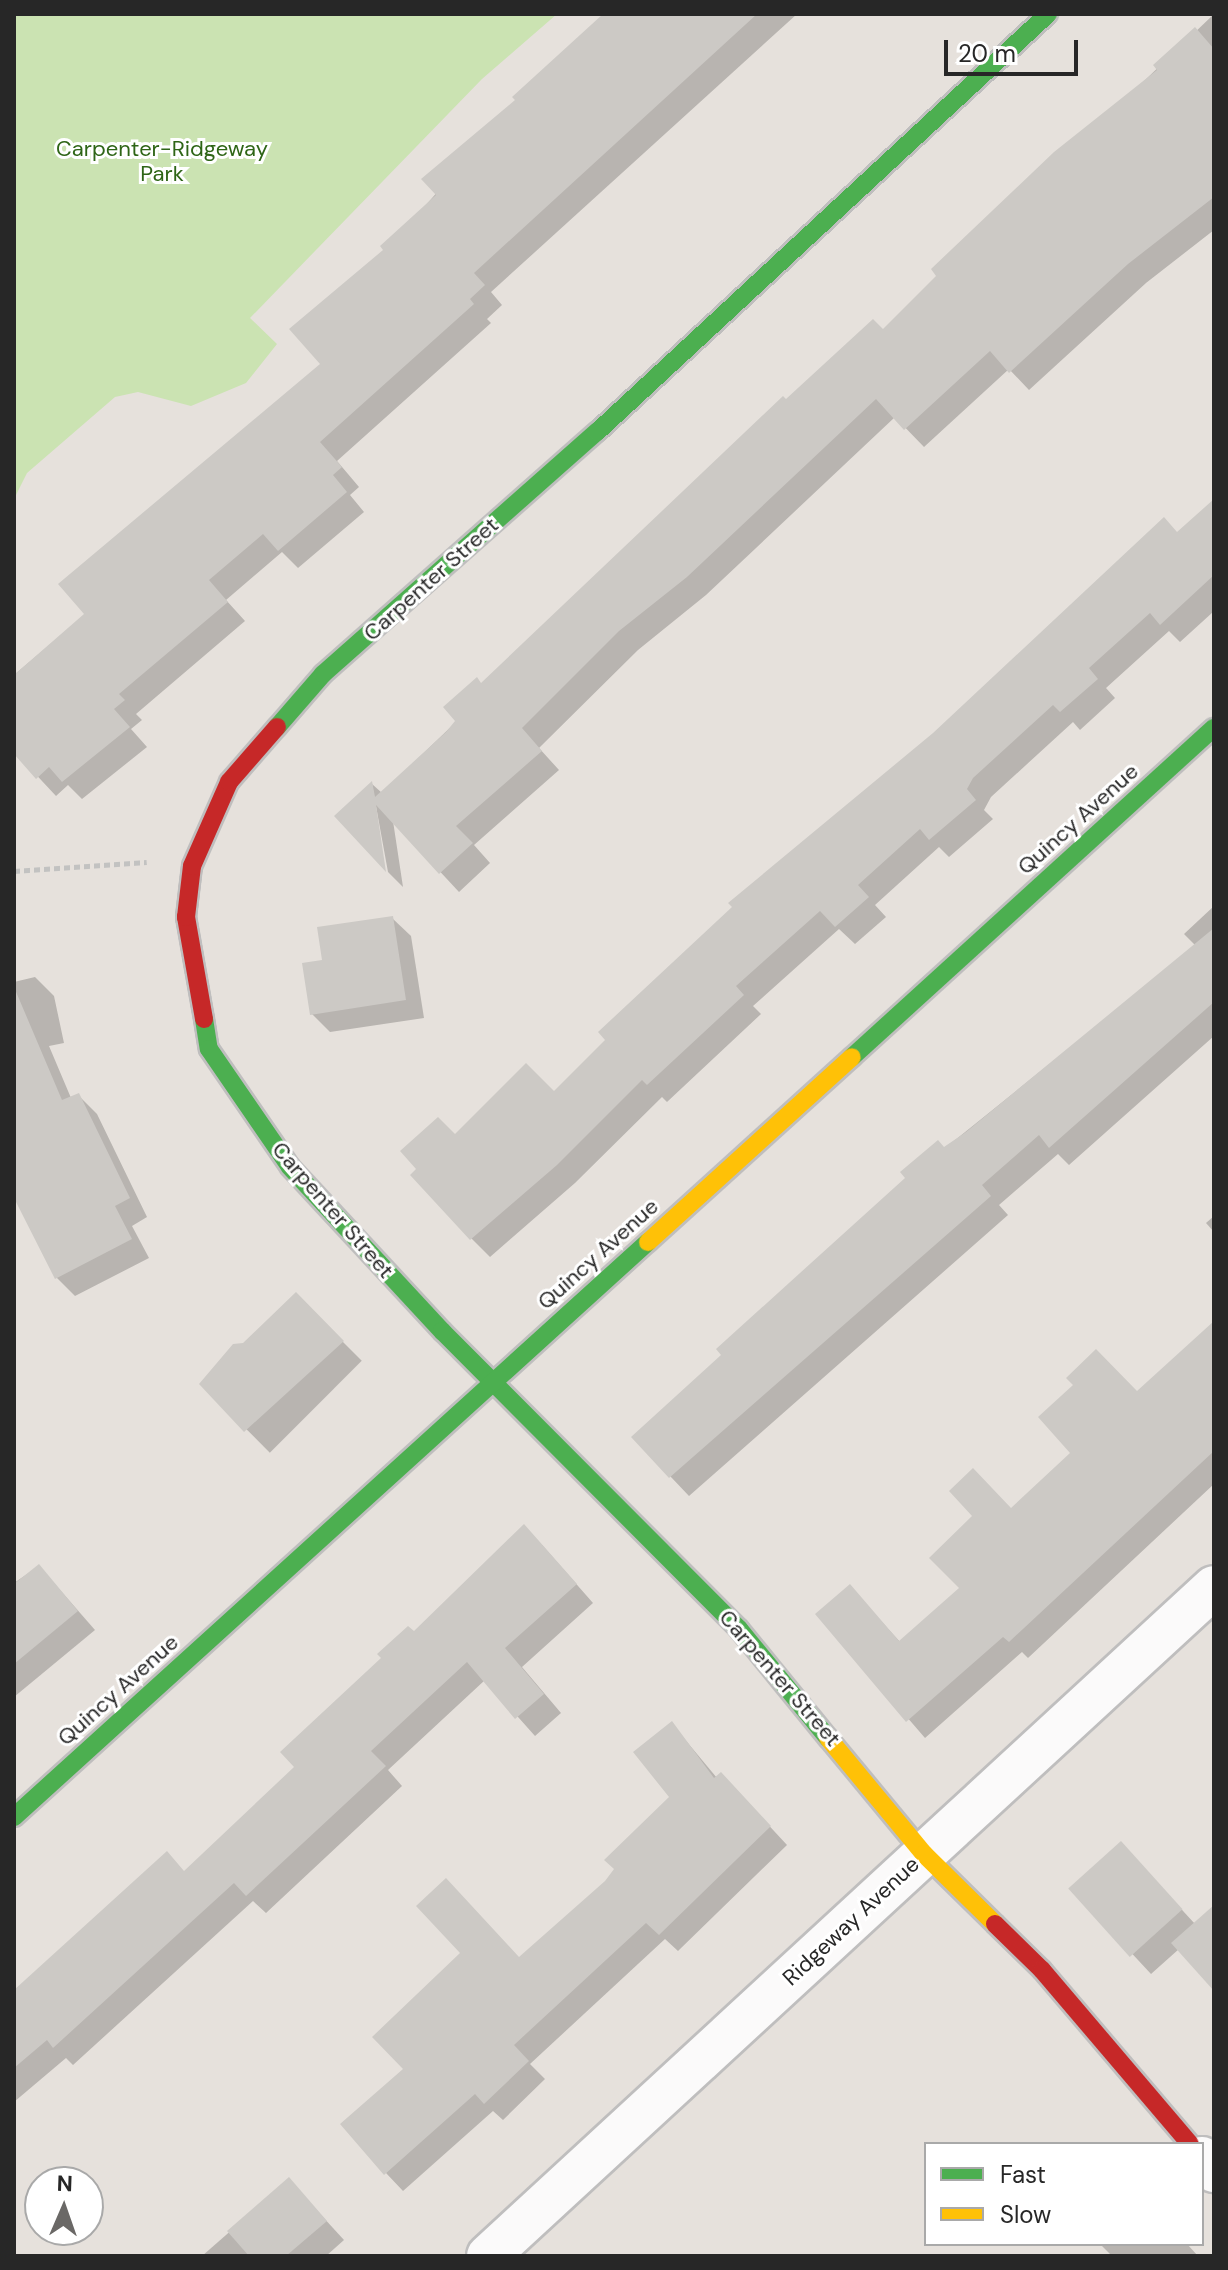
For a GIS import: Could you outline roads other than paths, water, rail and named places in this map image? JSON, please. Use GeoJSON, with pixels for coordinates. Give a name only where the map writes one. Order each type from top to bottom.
{"type":"FeatureCollection","features":[{"type":"Feature","properties":{"kind":"street","name":"Carpenter Street"},"geometry":{"type":"LineString","coordinates":[[1048,14],[597,432],[323,674],[229,782],[192,866],[186,917],[209,1049],[290,1167],[494,1381],[739,1629],[924,1854],[1042,1970],[1188,2142]]}},
{"type":"Feature","properties":{"kind":"street","name":"Quincy Avenue"},"geometry":{"type":"LineString","coordinates":[[14,1817],[1214,728]]}},
{"type":"Feature","properties":{"kind":"street","name":"Ridgeway Avenue"},"geometry":{"type":"LineString","coordinates":[[488,2256],[1214,1587]]}},
{"type":"Feature","properties":{"kind":"park label","name":"Carpenter-Ridgeway Park"},"geometry":{"type":"Point","coordinates":[162,160]}}]}
